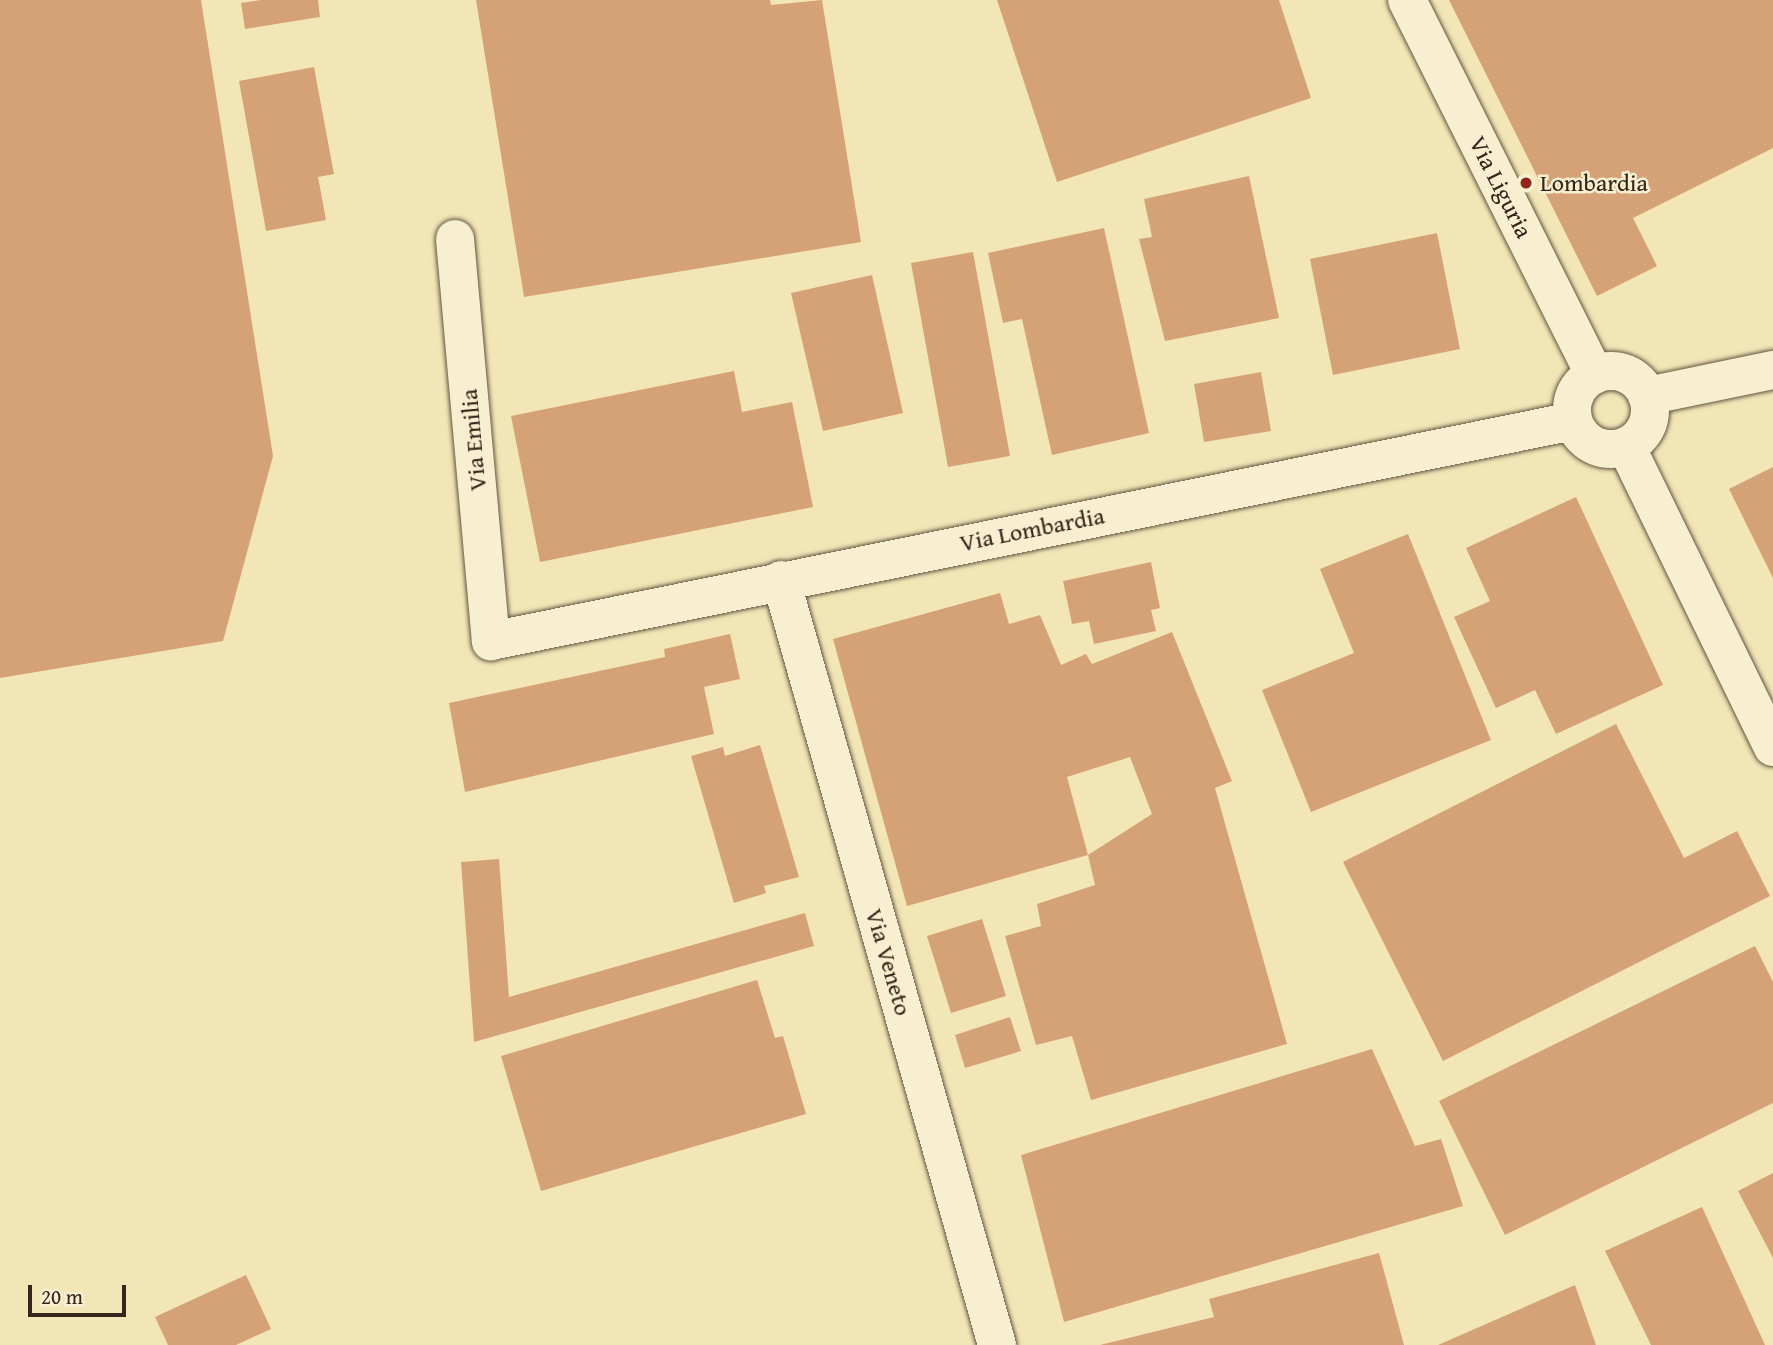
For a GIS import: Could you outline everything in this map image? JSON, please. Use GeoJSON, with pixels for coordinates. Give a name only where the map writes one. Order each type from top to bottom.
{"type":"FeatureCollection","features":[{"type":"Feature","properties":{"kind":"street","name":"Via Liguria"},"geometry":{"type":"LineString","coordinates":[[1407,0],[1595,374]]}},
{"type":"Feature","properties":{"kind":"street","name":"Via Emilia"},"geometry":{"type":"LineString","coordinates":[[455,239],[491,641]]}},
{"type":"Feature","properties":{"kind":"street"},"geometry":{"type":"LineString","coordinates":[[1647,396],[1773,370]]}},
{"type":"Feature","properties":{"kind":"street"},"geometry":{"type":"LineString","coordinates":[[1620,372],[1641,385],[1647,396],[1648,421],[1636,440],[1626,446],[1602,448],[1591,444],[1573,421],[1573,399],[1578,389],[1595,374],[1620,372]]}},
{"type":"Feature","properties":{"kind":"street","name":"Via Lombardia"},"geometry":{"type":"LineString","coordinates":[[491,641],[1573,421]]}},
{"type":"Feature","properties":{"kind":"street"},"geometry":{"type":"LineString","coordinates":[[1626,446],[1773,747]]}},
{"type":"Feature","properties":{"kind":"street","name":"Via Veneto"},"geometry":{"type":"LineString","coordinates":[[781,580],[997,1345]]}},
{"type":"Feature","properties":{"kind":"building"},"geometry":{"type":"Polygon","coordinates":[[[0,0],[201,0],[273,456],[223,641],[0,678],[0,0]]]}},
{"type":"Feature","properties":{"kind":"building"},"geometry":{"type":"Polygon","coordinates":[[[261,0],[318,0],[320,17],[245,29],[241,3],[261,0]]]}},
{"type":"Feature","properties":{"kind":"building"},"geometry":{"type":"Polygon","coordinates":[[[476,0],[770,0],[771,5],[822,0],[861,242],[524,297],[476,0]]]}},
{"type":"Feature","properties":{"kind":"building"},"geometry":{"type":"Polygon","coordinates":[[[997,0],[1279,0],[1311,98],[1057,182],[997,0]]]}},
{"type":"Feature","properties":{"kind":"building"},"geometry":{"type":"Polygon","coordinates":[[[1449,0],[1773,0],[1773,148],[1633,218],[1657,266],[1597,296],[1449,0]]]}},
{"type":"Feature","properties":{"kind":"building"},"geometry":{"type":"Polygon","coordinates":[[[314,67],[334,174],[318,177],[326,220],[266,231],[239,81],[314,67]]]}},
{"type":"Feature","properties":{"kind":"building"},"geometry":{"type":"Polygon","coordinates":[[[1249,176],[1279,318],[1165,341],[1139,239],[1152,237],[1144,199],[1249,176]]]}},
{"type":"Feature","properties":{"kind":"building"},"geometry":{"type":"Polygon","coordinates":[[[1104,228],[1149,433],[1052,455],[1022,319],[1003,323],[988,253],[1104,228]]]}},
{"type":"Feature","properties":{"kind":"building"},"geometry":{"type":"Polygon","coordinates":[[[1437,233],[1460,349],[1333,375],[1310,259],[1437,233]]]}},
{"type":"Feature","properties":{"kind":"building"},"geometry":{"type":"Polygon","coordinates":[[[973,252],[1010,456],[948,467],[911,263],[973,252]]]}},
{"type":"Feature","properties":{"kind":"building"},"geometry":{"type":"Polygon","coordinates":[[[872,275],[903,413],[823,431],[791,293],[872,275]]]}},
{"type":"Feature","properties":{"kind":"building"},"geometry":{"type":"Polygon","coordinates":[[[734,371],[742,412],[792,402],[813,507],[540,562],[511,416],[734,371]]]}},
{"type":"Feature","properties":{"kind":"building"},"geometry":{"type":"Polygon","coordinates":[[[1261,372],[1271,431],[1204,442],[1194,384],[1261,372]]]}},
{"type":"Feature","properties":{"kind":"building"},"geometry":{"type":"Polygon","coordinates":[[[1773,467],[1773,578],[1729,489],[1773,467]]]}},
{"type":"Feature","properties":{"kind":"building"},"geometry":{"type":"Polygon","coordinates":[[[1576,497],[1663,685],[1556,734],[1535,690],[1496,708],[1454,617],[1490,601],[1466,548],[1576,497]]]}},
{"type":"Feature","properties":{"kind":"building"},"geometry":{"type":"Polygon","coordinates":[[[1408,534],[1491,740],[1311,812],[1262,690],[1354,653],[1320,569],[1408,534]]]}},
{"type":"Feature","properties":{"kind":"building"},"geometry":{"type":"Polygon","coordinates":[[[1151,562],[1160,608],[1151,610],[1156,631],[1094,644],[1089,621],[1072,624],[1063,581],[1151,562]]]}},
{"type":"Feature","properties":{"kind":"building"},"geometry":{"type":"Polygon","coordinates":[[[1000,593],[1009,624],[1040,615],[1061,665],[1086,654],[1092,664],[1172,632],[1232,781],[1215,788],[1287,1044],[1091,1100],[1072,1036],[1036,1045],[1005,936],[1041,926],[1037,904],[1095,885],[1088,855],[907,906],[833,639],[1000,593]],[[1130,757],[1067,777],[1088,855],[1152,814],[1130,757]]]}},
{"type":"Feature","properties":{"kind":"building"},"geometry":{"type":"Polygon","coordinates":[[[730,634],[740,679],[704,687],[714,734],[465,792],[449,703],[665,657],[664,649],[730,634]]]}},
{"type":"Feature","properties":{"kind":"building"},"geometry":{"type":"Polygon","coordinates":[[[1616,724],[1684,858],[1737,831],[1770,896],[1443,1061],[1343,862],[1616,724]]]}},
{"type":"Feature","properties":{"kind":"building"},"geometry":{"type":"Polygon","coordinates":[[[760,745],[799,877],[764,886],[766,893],[734,903],[691,756],[723,747],[725,756],[760,745]]]}},
{"type":"Feature","properties":{"kind":"building"},"geometry":{"type":"Polygon","coordinates":[[[499,859],[509,997],[805,913],[814,946],[474,1042],[461,862],[499,859]]]}},
{"type":"Feature","properties":{"kind":"building"},"geometry":{"type":"Polygon","coordinates":[[[982,919],[1006,996],[951,1013],[927,936],[982,919]]]}},
{"type":"Feature","properties":{"kind":"building"},"geometry":{"type":"Polygon","coordinates":[[[1755,946],[1773,982],[1773,1103],[1505,1235],[1439,1101],[1755,946]]]}},
{"type":"Feature","properties":{"kind":"building"},"geometry":{"type":"Polygon","coordinates":[[[757,980],[775,1038],[783,1036],[806,1114],[541,1191],[501,1056],[757,980]]]}},
{"type":"Feature","properties":{"kind":"building"},"geometry":{"type":"Polygon","coordinates":[[[1010,1017],[1021,1051],[965,1068],[955,1035],[1010,1017]]]}},
{"type":"Feature","properties":{"kind":"building"},"geometry":{"type":"Polygon","coordinates":[[[1372,1049],[1415,1146],[1441,1139],[1463,1206],[1064,1322],[1021,1155],[1372,1049]]]}},
{"type":"Feature","properties":{"kind":"building"},"geometry":{"type":"Polygon","coordinates":[[[1773,1173],[1773,1258],[1738,1191],[1773,1173]]]}},
{"type":"Feature","properties":{"kind":"building"},"geometry":{"type":"Polygon","coordinates":[[[1702,1207],[1765,1345],[1651,1345],[1605,1251],[1702,1207]]]}},
{"type":"Feature","properties":{"kind":"building"},"geometry":{"type":"Polygon","coordinates":[[[1379,1253],[1404,1345],[1100,1345],[1214,1317],[1209,1299],[1379,1253]]]}},
{"type":"Feature","properties":{"kind":"building"},"geometry":{"type":"Polygon","coordinates":[[[246,1275],[271,1329],[236,1345],[168,1345],[155,1317],[246,1275]]]}},
{"type":"Feature","properties":{"kind":"building"},"geometry":{"type":"Polygon","coordinates":[[[1575,1285],[1596,1345],[1438,1345],[1575,1285]]]}},
{"type":"Feature","properties":{"kind":"place","name":"Lombardia"},"geometry":{"type":"Point","coordinates":[1526,183]}}]}
